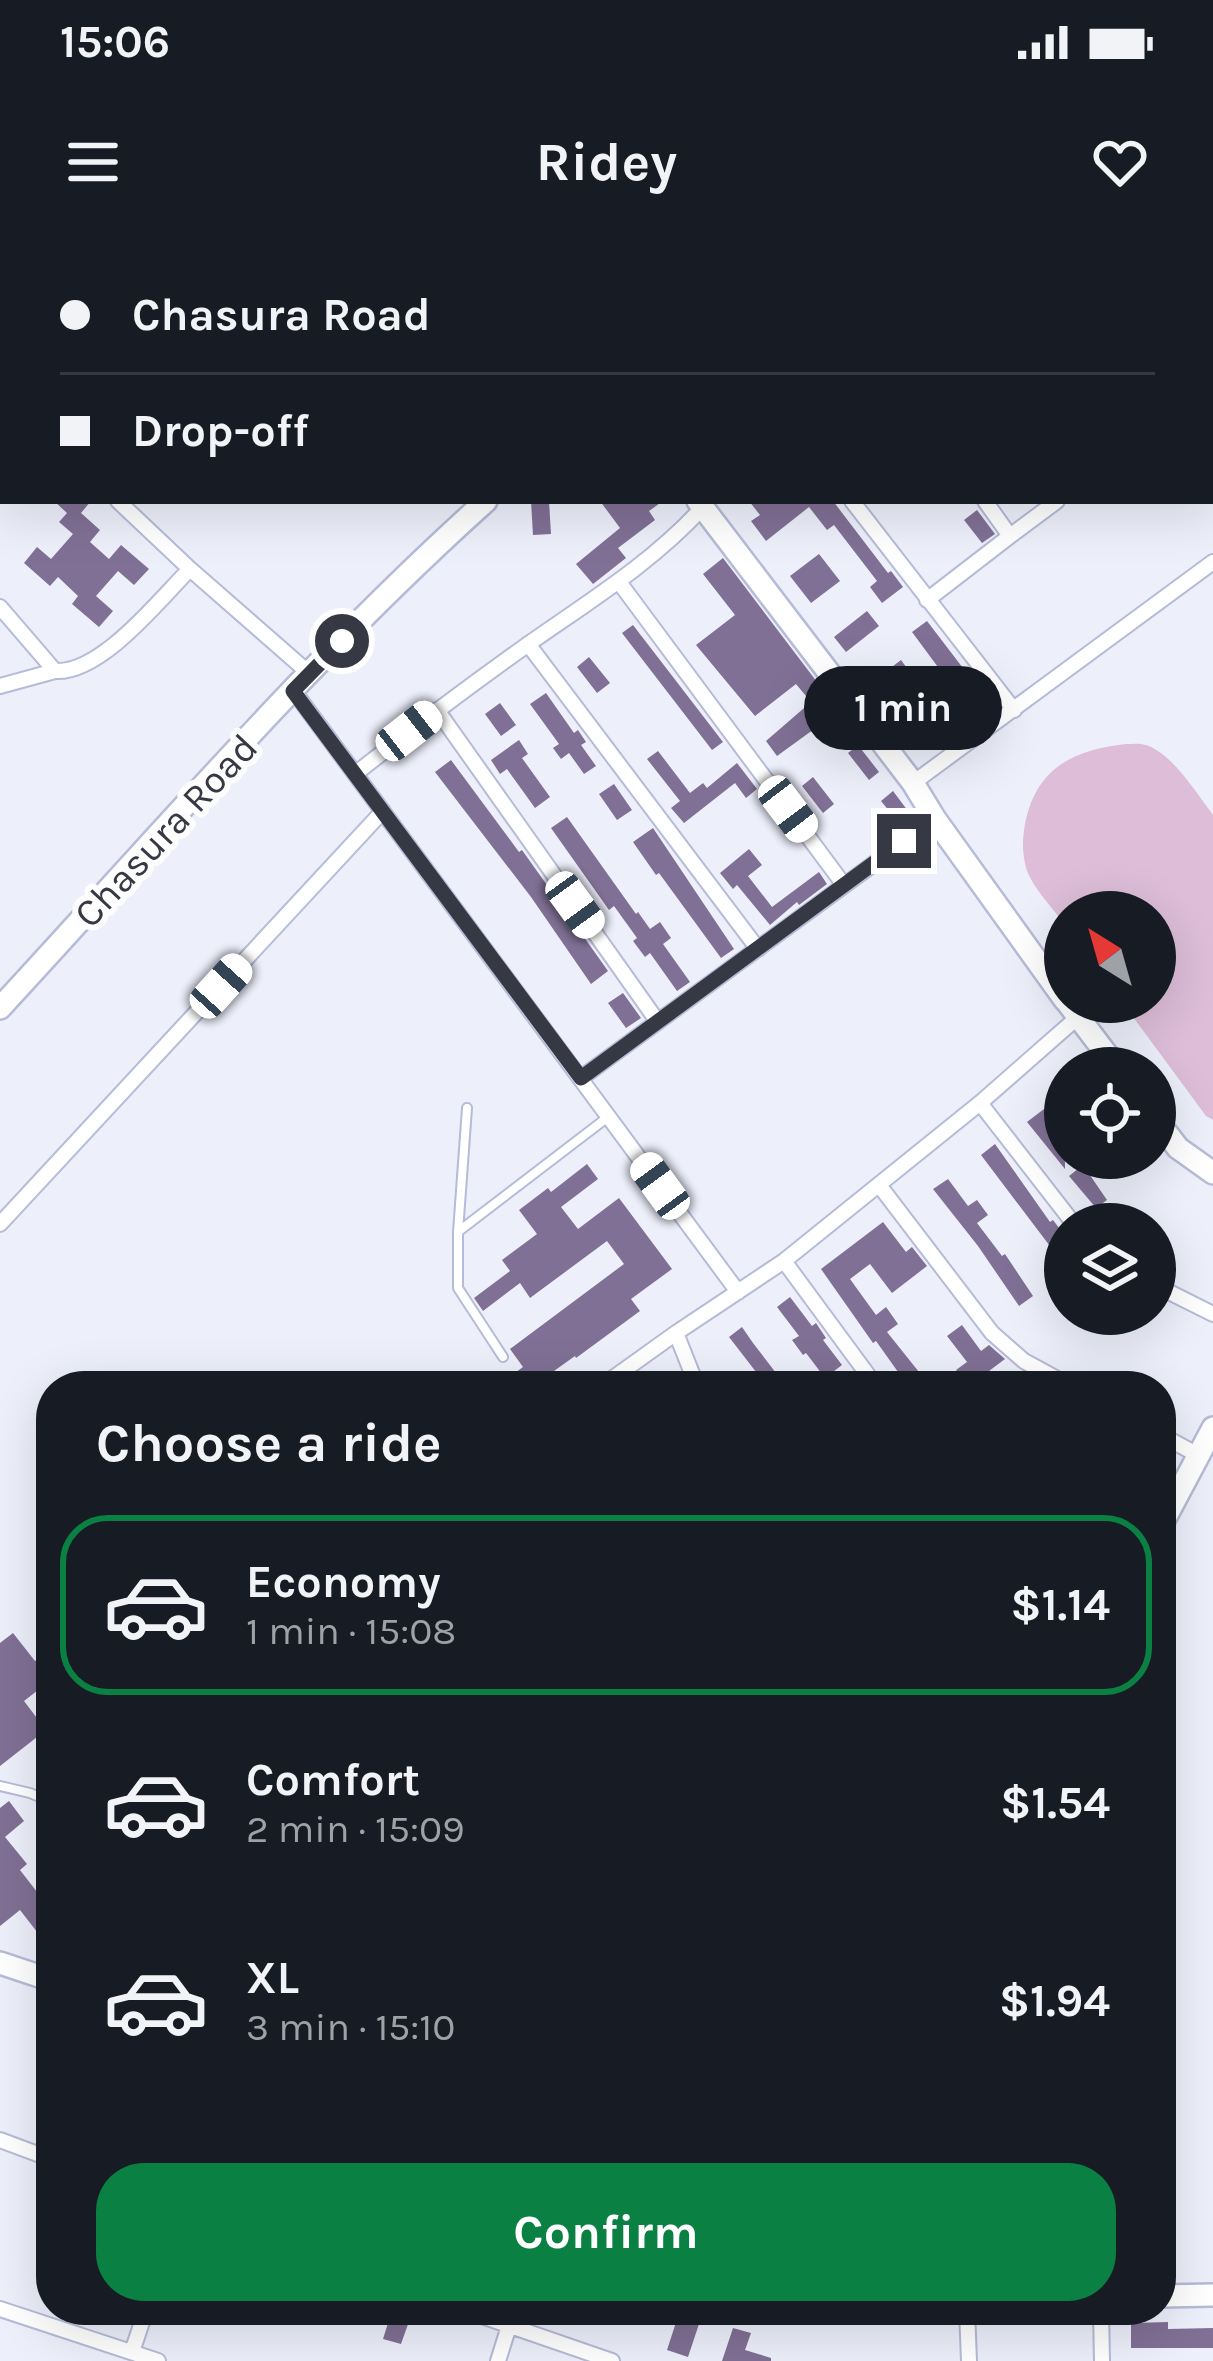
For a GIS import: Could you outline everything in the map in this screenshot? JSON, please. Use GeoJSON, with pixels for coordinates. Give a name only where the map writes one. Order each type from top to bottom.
{"type":"FeatureCollection","features":[{"type":"Feature","properties":{"kind":"street"},"geometry":{"type":"LineString","coordinates":[[121,504],[302,682],[355,774],[738,1292]]}},
{"type":"Feature","properties":{"kind":"street","name":"Chasura Road"},"geometry":{"type":"LineString","coordinates":[[0,1008],[302,682],[483,504]]}},
{"type":"Feature","properties":{"kind":"street"},"geometry":{"type":"LineString","coordinates":[[355,774],[619,582],[670,540],[700,504],[913,783],[1044,970]]}},
{"type":"Feature","properties":{"kind":"street"},"geometry":{"type":"LineString","coordinates":[[854,504],[1014,710]]}},
{"type":"Feature","properties":{"kind":"street"},"geometry":{"type":"LineString","coordinates":[[987,504],[1010,536]]}},
{"type":"Feature","properties":{"kind":"street"},"geometry":{"type":"LineString","coordinates":[[927,600],[1053,504]]}},
{"type":"Feature","properties":{"kind":"street"},"geometry":{"type":"LineString","coordinates":[[913,783],[1213,562]]}},
{"type":"Feature","properties":{"kind":"street"},"geometry":{"type":"LineString","coordinates":[[0,686],[55,671],[68,672],[97,659],[190,569]]}},
{"type":"Feature","properties":{"kind":"street"},"geometry":{"type":"LineString","coordinates":[[619,582],[844,885]]}},
{"type":"Feature","properties":{"kind":"street"},"geometry":{"type":"LineString","coordinates":[[0,607],[55,671]]}},
{"type":"Feature","properties":{"kind":"street"},"geometry":{"type":"LineString","coordinates":[[529,644],[758,949]]}},
{"type":"Feature","properties":{"kind":"street"},"geometry":{"type":"LineString","coordinates":[[437,710],[658,1022]]}},
{"type":"Feature","properties":{"kind":"street"},"geometry":{"type":"LineString","coordinates":[[0,1224],[382,811]]}},
{"type":"Feature","properties":{"kind":"street"},"geometry":{"type":"LineString","coordinates":[[581,1078],[934,819]]}},
{"type":"Feature","properties":{"kind":"street"},"geometry":{"type":"LineString","coordinates":[[623,1371],[784,1261],[879,1185],[980,1103],[1054,1023]]}},
{"type":"Feature","properties":{"kind":"street"},"geometry":{"type":"LineString","coordinates":[[1083,1023],[1101,1047]]}},
{"type":"Feature","properties":{"kind":"street"},"geometry":{"type":"LineString","coordinates":[[980,1103],[1058,1203]]}},
{"type":"Feature","properties":{"kind":"street"},"geometry":{"type":"LineString","coordinates":[[1176,1145],[1213,1173]]}},
{"type":"Feature","properties":{"kind":"street"},"geometry":{"type":"LineString","coordinates":[[879,1185],[992,1333],[1042,1371]]}},
{"type":"Feature","properties":{"kind":"street"},"geometry":{"type":"LineString","coordinates":[[784,1261],[865,1371]]}},
{"type":"Feature","properties":{"kind":"street"},"geometry":{"type":"LineString","coordinates":[[1176,1296],[1213,1314]]}},
{"type":"Feature","properties":{"kind":"street"},"geometry":{"type":"LineString","coordinates":[[676,1333],[692,1371]]}},
{"type":"Feature","properties":{"kind":"street"},"geometry":{"type":"LineString","coordinates":[[1176,1498],[1213,1428]]}},
{"type":"Feature","properties":{"kind":"street"},"geometry":{"type":"LineString","coordinates":[[1176,1444],[1198,1456]]}},
{"type":"Feature","properties":{"kind":"street"},"geometry":{"type":"LineString","coordinates":[[0,1963],[36,1975]]}},
{"type":"Feature","properties":{"kind":"street"},"geometry":{"type":"LineString","coordinates":[[0,2140],[36,2153]]}},
{"type":"Feature","properties":{"kind":"street"},"geometry":{"type":"LineString","coordinates":[[1176,2296],[1213,2295]]}},
{"type":"Feature","properties":{"kind":"street"},"geometry":{"type":"LineString","coordinates":[[0,2309],[36,2321]]}},
{"type":"Feature","properties":{"kind":"street"},"geometry":{"type":"LineString","coordinates":[[49,2325],[158,2361]]}},
{"type":"Feature","properties":{"kind":"street"},"geometry":{"type":"LineString","coordinates":[[133,2352],[141,2325]]}},
{"type":"Feature","properties":{"kind":"street"},"geometry":{"type":"LineString","coordinates":[[968,2325],[969,2361]]}},
{"type":"Feature","properties":{"kind":"street"},"geometry":{"type":"LineString","coordinates":[[1101,2325],[1102,2361]]}},
{"type":"Feature","properties":{"kind":"street"},"geometry":{"type":"LineString","coordinates":[[498,2361],[508,2326],[612,2361]]}},
{"type":"Feature","properties":{"kind":"lane"},"geometry":{"type":"LineString","coordinates":[[467,1108],[458,1288],[503,1357]]}},
{"type":"Feature","properties":{"kind":"lane"},"geometry":{"type":"LineString","coordinates":[[458,1232],[608,1117]]}},
{"type":"Feature","properties":{"kind":"lane"},"geometry":{"type":"LineString","coordinates":[[0,1786],[36,1796]]}},
{"type":"Feature","properties":{"kind":"shaded area"},"geometry":{"type":"Polygon","coordinates":[[[1126,744],[1156,749],[1213,815],[1213,1120],[1176,1075],[1176,1047],[1155,1047],[1137,1023],[1176,1023],[1176,891],[1044,891],[1044,898],[1027,871],[1025,824],[1038,789],[1060,765],[1089,751],[1126,744]]]}},
{"type":"Feature","properties":{"kind":"building"},"geometry":{"type":"Polygon","coordinates":[[[57,504],[88,504],[81,513],[100,530],[90,542],[109,559],[121,545],[149,569],[134,585],[118,571],[96,596],[113,611],[99,627],[72,604],[78,596],[58,577],[50,586],[24,563],[37,547],[51,559],[73,534],[59,522],[67,513],[57,504]]]}},
{"type":"Feature","properties":{"kind":"building"},"geometry":{"type":"Polygon","coordinates":[[[531,504],[549,504],[551,534],[533,535],[531,504]]]}},
{"type":"Feature","properties":{"kind":"building"},"geometry":{"type":"Polygon","coordinates":[[[602,504],[659,504],[649,511],[655,520],[618,548],[626,558],[593,584],[576,564],[620,528],[602,504]]]}},
{"type":"Feature","properties":{"kind":"building"},"geometry":{"type":"Polygon","coordinates":[[[751,504],[835,504],[903,587],[882,603],[870,587],[877,581],[834,525],[827,530],[809,507],[766,541],[751,521],[760,515],[751,504]]]}},
{"type":"Feature","properties":{"kind":"building"},"geometry":{"type":"Polygon","coordinates":[[[977,510],[995,534],[982,543],[964,520],[977,510]]]}},
{"type":"Feature","properties":{"kind":"building"},"geometry":{"type":"Polygon","coordinates":[[[819,554],[840,581],[811,603],[790,576],[819,554]]]}},
{"type":"Feature","properties":{"kind":"building"},"geometry":{"type":"Polygon","coordinates":[[[723,558],[839,711],[777,756],[766,741],[811,702],[796,684],[755,716],[696,645],[735,615],[703,574],[723,558]]]}},
{"type":"Feature","properties":{"kind":"building"},"geometry":{"type":"Polygon","coordinates":[[[867,611],[879,626],[846,652],[834,637],[867,611]]]}},
{"type":"Feature","properties":{"kind":"building"},"geometry":{"type":"Polygon","coordinates":[[[927,621],[982,693],[966,705],[912,632],[927,621]]]}},
{"type":"Feature","properties":{"kind":"building"},"geometry":{"type":"Polygon","coordinates":[[[633,625],[723,742],[712,750],[622,633],[633,625]]]}},
{"type":"Feature","properties":{"kind":"building"},"geometry":{"type":"Polygon","coordinates":[[[589,657],[610,683],[597,693],[577,667],[589,657]]]}},
{"type":"Feature","properties":{"kind":"building"},"geometry":{"type":"Polygon","coordinates":[[[901,660],[915,679],[907,685],[938,726],[922,738],[891,697],[886,700],[872,682],[901,660]]]}},
{"type":"Feature","properties":{"kind":"building"},"geometry":{"type":"Polygon","coordinates":[[[546,693],[574,733],[578,730],[586,742],[581,745],[596,766],[584,774],[569,753],[561,759],[553,748],[559,744],[530,704],[546,693]]]}},
{"type":"Feature","properties":{"kind":"building"},"geometry":{"type":"Polygon","coordinates":[[[500,703],[516,725],[501,736],[485,714],[500,703]]]}},
{"type":"Feature","properties":{"kind":"building"},"geometry":{"type":"Polygon","coordinates":[[[519,740],[528,754],[522,758],[550,797],[535,808],[507,769],[500,774],[491,760],[519,740]]]}},
{"type":"Feature","properties":{"kind":"building"},"geometry":{"type":"Polygon","coordinates":[[[858,745],[879,772],[869,780],[848,753],[858,745]]]}},
{"type":"Feature","properties":{"kind":"building"},"geometry":{"type":"Polygon","coordinates":[[[658,751],[690,793],[703,783],[707,788],[737,763],[757,789],[746,798],[735,783],[684,823],[671,808],[680,801],[647,759],[658,751]]]}},
{"type":"Feature","properties":{"kind":"building"},"geometry":{"type":"Polygon","coordinates":[[[451,760],[608,971],[591,984],[435,772],[451,760]]]}},
{"type":"Feature","properties":{"kind":"building"},"geometry":{"type":"Polygon","coordinates":[[[813,777],[834,804],[823,813],[802,786],[813,777]]]}},
{"type":"Feature","properties":{"kind":"building"},"geometry":{"type":"Polygon","coordinates":[[[614,784],[632,810],[617,820],[599,794],[614,784]]]}},
{"type":"Feature","properties":{"kind":"building"},"geometry":{"type":"Polygon","coordinates":[[[893,791],[914,819],[903,828],[881,801],[893,791]]]}},
{"type":"Feature","properties":{"kind":"building"},"geometry":{"type":"Polygon","coordinates":[[[567,817],[636,914],[650,929],[660,922],[671,938],[663,944],[690,982],[677,991],[650,953],[645,957],[614,906],[609,910],[551,828],[567,817]]]}},
{"type":"Feature","properties":{"kind":"building"},"geometry":{"type":"Polygon","coordinates":[[[653,828],[734,949],[721,958],[633,842],[653,828]]]}},
{"type":"Feature","properties":{"kind":"building"},"geometry":{"type":"Polygon","coordinates":[[[749,849],[762,865],[748,876],[772,907],[819,872],[827,884],[770,925],[737,885],[733,889],[720,873],[749,849]]]}},
{"type":"Feature","properties":{"kind":"building"},"geometry":{"type":"Polygon","coordinates":[[[623,993],[641,1018],[626,1028],[608,1003],[623,993]]]}},
{"type":"Feature","properties":{"kind":"building"},"geometry":{"type":"Polygon","coordinates":[[[1044,1109],[1044,1143],[1027,1122],[1044,1109]]]}},
{"type":"Feature","properties":{"kind":"building"},"geometry":{"type":"Polygon","coordinates":[[[995,1144],[1044,1213],[1044,1238],[981,1155],[995,1144]]]}},
{"type":"Feature","properties":{"kind":"building"},"geometry":{"type":"Polygon","coordinates":[[[587,1164],[598,1179],[561,1207],[578,1229],[619,1198],[672,1269],[631,1299],[640,1311],[576,1358],[554,1371],[518,1371],[523,1367],[510,1349],[624,1264],[607,1241],[530,1298],[520,1283],[483,1311],[474,1298],[510,1271],[502,1260],[537,1234],[519,1210],[548,1188],[551,1192],[587,1164]]]}},
{"type":"Feature","properties":{"kind":"building"},"geometry":{"type":"Polygon","coordinates":[[[948,1179],[968,1206],[977,1200],[988,1215],[977,1223],[1033,1296],[1019,1306],[933,1189],[948,1179]]]}},
{"type":"Feature","properties":{"kind":"building"},"geometry":{"type":"Polygon","coordinates":[[[1072,1179],[1093,1179],[1107,1200],[1092,1203],[1072,1179]]]}},
{"type":"Feature","properties":{"kind":"building"},"geometry":{"type":"Polygon","coordinates":[[[883,1222],[906,1252],[912,1247],[927,1266],[892,1293],[870,1264],[850,1279],[876,1315],[886,1307],[898,1324],[887,1332],[918,1371],[897,1371],[821,1269],[883,1222]]]}},
{"type":"Feature","properties":{"kind":"building"},"geometry":{"type":"Polygon","coordinates":[[[790,1297],[812,1326],[816,1323],[842,1365],[834,1371],[820,1371],[792,1340],[799,1336],[777,1307],[790,1297]]]}},
{"type":"Feature","properties":{"kind":"building"},"geometry":{"type":"Polygon","coordinates":[[[962,1325],[981,1351],[989,1345],[1005,1359],[989,1371],[957,1371],[967,1362],[947,1336],[962,1325]]]}},
{"type":"Feature","properties":{"kind":"building"},"geometry":{"type":"Polygon","coordinates":[[[742,1327],[775,1371],[755,1371],[729,1337],[742,1327]]]}},
{"type":"Feature","properties":{"kind":"building"},"geometry":{"type":"Polygon","coordinates":[[[13,1633],[36,1660],[36,1692],[24,1701],[36,1717],[36,1738],[0,1766],[0,1643],[13,1633]]]}},
{"type":"Feature","properties":{"kind":"building"},"geometry":{"type":"Polygon","coordinates":[[[9,1801],[24,1821],[5,1837],[27,1864],[20,1870],[36,1891],[36,1931],[20,1910],[0,1926],[0,1808],[9,1801]]]}},
{"type":"Feature","properties":{"kind":"building"},"geometry":{"type":"Polygon","coordinates":[[[387,2325],[408,2325],[401,2344],[383,2339],[387,2325]]]}},
{"type":"Feature","properties":{"kind":"building"},"geometry":{"type":"Polygon","coordinates":[[[675,2325],[699,2325],[688,2357],[667,2350],[675,2325]]]}},
{"type":"Feature","properties":{"kind":"building"},"geometry":{"type":"Polygon","coordinates":[[[1131,2325],[1213,2328],[1213,2348],[1131,2348],[1131,2325]]]}},
{"type":"Feature","properties":{"kind":"building"},"geometry":{"type":"Polygon","coordinates":[[[733,2328],[751,2333],[745,2350],[771,2361],[722,2361],[733,2328]]]}},
{"type":"Feature","properties":{"kind":"route"},"geometry":{"type":"LineString","coordinates":[[342,641],[293,691],[581,1078],[904,841]]}}]}
